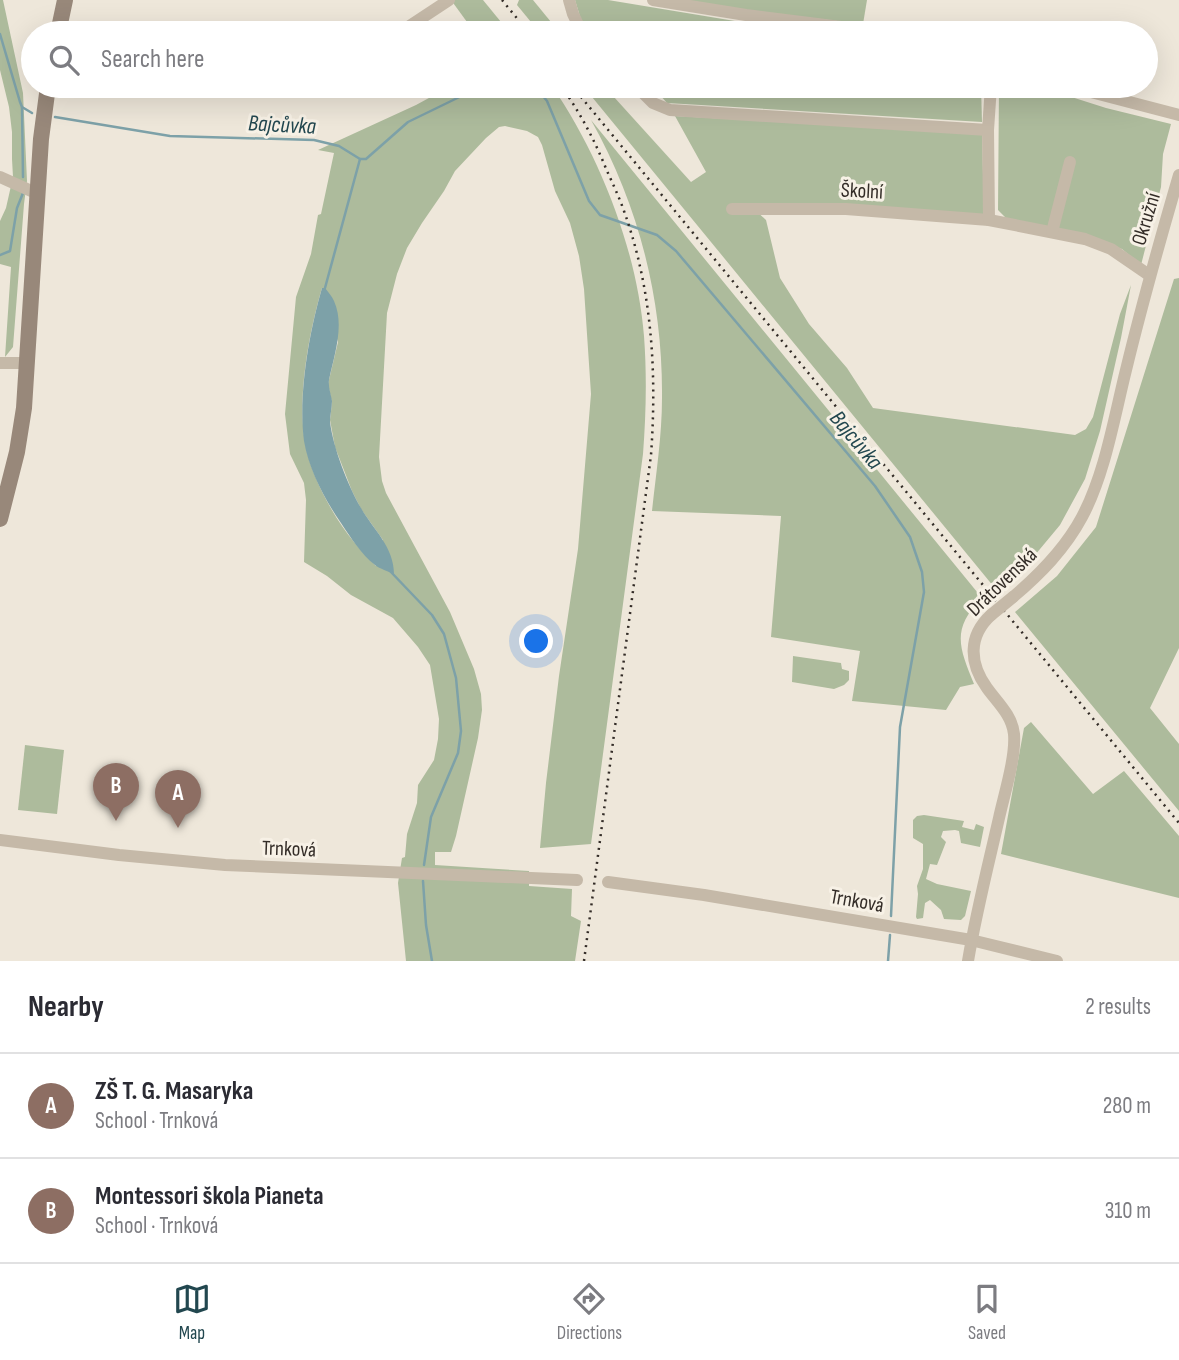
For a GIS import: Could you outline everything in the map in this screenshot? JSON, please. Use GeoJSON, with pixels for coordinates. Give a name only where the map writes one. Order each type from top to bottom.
{"type":"FeatureCollection","features":[{"type":"Feature","properties":{"kind":"main road"},"geometry":{"type":"LineString","coordinates":[[61,21],[65,0]]}},
{"type":"Feature","properties":{"kind":"main road"},"geometry":{"type":"LineString","coordinates":[[0,519],[17,452],[24,408],[41,139],[46,98]]}},
{"type":"Feature","properties":{"kind":"street"},"geometry":{"type":"LineString","coordinates":[[418,21],[450,0]]}},
{"type":"Feature","properties":{"kind":"street"},"geometry":{"type":"LineString","coordinates":[[569,0],[576,21]]}},
{"type":"Feature","properties":{"kind":"street"},"geometry":{"type":"LineString","coordinates":[[653,0],[794,21]]}},
{"type":"Feature","properties":{"kind":"street"},"geometry":{"type":"LineString","coordinates":[[648,98],[670,110],[988,130]]}},
{"type":"Feature","properties":{"kind":"street"},"geometry":{"type":"LineString","coordinates":[[989,220],[990,98]]}},
{"type":"Feature","properties":{"kind":"street"},"geometry":{"type":"LineString","coordinates":[[1114,98],[1179,115]]}},
{"type":"Feature","properties":{"kind":"street"},"geometry":{"type":"LineString","coordinates":[[1052,232],[1070,162]]}},
{"type":"Feature","properties":{"kind":"street","name":"Okružní"},"geometry":{"type":"LineString","coordinates":[[1149,275],[1179,175]]}},
{"type":"Feature","properties":{"kind":"street"},"geometry":{"type":"LineString","coordinates":[[0,177],[38,194]]}},
{"type":"Feature","properties":{"kind":"street","name":"Školní"},"geometry":{"type":"LineString","coordinates":[[732,209],[846,209],[989,220],[1085,239],[1111,248],[1149,275]]}},
{"type":"Feature","properties":{"kind":"street","name":"Drátovenská"},"geometry":{"type":"LineString","coordinates":[[968,961],[1014,744],[1014,731],[1008,716],[980,676],[974,656],[977,633],[991,615],[1032,581],[1054,558],[1075,529],[1089,502],[1101,467],[1149,275]]}},
{"type":"Feature","properties":{"kind":"street"},"geometry":{"type":"LineString","coordinates":[[0,363],[28,363]]}},
{"type":"Feature","properties":{"kind":"street","name":"Trnková"},"geometry":{"type":"LineString","coordinates":[[0,839],[119,855],[225,865],[577,880]]}},
{"type":"Feature","properties":{"kind":"street","name":"Trnková"},"geometry":{"type":"LineString","coordinates":[[608,883],[704,895],[971,940],[1056,961]]}},
{"type":"Feature","properties":{"kind":"green space"},"geometry":{"type":"Polygon","coordinates":[[[0,0],[3,0],[21,84],[21,98],[23,98],[27,181],[13,347],[5,357],[11,267],[0,264],[0,221],[13,177],[9,107],[0,70],[0,0]]]}},
{"type":"Feature","properties":{"kind":"green space"},"geometry":{"type":"Polygon","coordinates":[[[451,0],[483,0],[500,21],[466,21],[451,0]]]}},
{"type":"Feature","properties":{"kind":"green space"},"geometry":{"type":"Polygon","coordinates":[[[519,0],[533,0],[550,21],[530,21],[517,5],[519,0]]]}},
{"type":"Feature","properties":{"kind":"green space"},"geometry":{"type":"Polygon","coordinates":[[[575,0],[608,0],[735,21],[581,21],[575,0]]]}},
{"type":"Feature","properties":{"kind":"green space"},"geometry":{"type":"Polygon","coordinates":[[[683,0],[867,0],[864,21],[837,21],[683,0]]]}},
{"type":"Feature","properties":{"kind":"green space"},"geometry":{"type":"Polygon","coordinates":[[[429,98],[560,98],[586,142],[624,238],[640,303],[644,336],[646,366],[643,454],[591,844],[540,848],[559,676],[578,549],[591,394],[584,289],[579,256],[570,223],[555,191],[538,137],[527,131],[499,127],[455,171],[407,248],[387,313],[379,457],[382,481],[450,612],[474,669],[481,694],[478,738],[456,836],[451,852],[435,852],[435,865],[529,871],[529,886],[572,889],[571,916],[581,921],[575,961],[406,961],[398,883],[402,858],[405,857],[407,834],[417,803],[418,785],[434,760],[438,739],[439,719],[430,665],[393,618],[351,595],[304,562],[304,483],[290,454],[285,414],[296,297],[311,254],[334,153],[318,150],[429,98]],[[322,288],[303,385],[305,442],[317,481],[331,508],[354,542],[376,566],[383,540],[361,509],[335,447],[328,384],[338,342],[322,288]]]}},
{"type":"Feature","properties":{"kind":"green space"},"geometry":{"type":"Polygon","coordinates":[[[593,98],[615,98],[691,182],[706,172],[675,116],[982,133],[984,215],[751,206],[766,220],[780,278],[809,324],[847,368],[873,408],[1075,435],[1086,429],[1093,417],[1120,314],[1131,285],[1100,431],[1085,479],[1060,525],[1030,561],[994,587],[593,98]]]}},
{"type":"Feature","properties":{"kind":"green space"},"geometry":{"type":"Polygon","coordinates":[[[663,98],[981,98],[982,122],[667,103],[663,98]]]}},
{"type":"Feature","properties":{"kind":"green space"},"geometry":{"type":"Polygon","coordinates":[[[999,98],[1075,98],[1171,124],[1163,154],[1161,187],[1141,265],[1122,249],[1008,220],[998,210],[999,98]]]}},
{"type":"Feature","properties":{"kind":"green space"},"geometry":{"type":"Polygon","coordinates":[[[591,120],[982,598],[966,619],[961,639],[974,684],[960,687],[946,710],[852,701],[860,651],[771,637],[781,516],[652,511],[662,398],[653,290],[635,220],[608,152],[591,120]]]}},
{"type":"Feature","properties":{"kind":"green space"},"geometry":{"type":"Polygon","coordinates":[[[1179,278],[1179,648],[1150,708],[1179,744],[1179,811],[1015,612],[1057,576],[1096,527],[1174,279],[1179,278]]]}},
{"type":"Feature","properties":{"kind":"green space"},"geometry":{"type":"Polygon","coordinates":[[[793,656],[841,663],[842,669],[849,671],[849,680],[834,689],[792,682],[793,656]]]}},
{"type":"Feature","properties":{"kind":"green space"},"geometry":{"type":"Polygon","coordinates":[[[1031,722],[1093,794],[1124,771],[1179,836],[1179,898],[1001,854],[1024,728],[1031,722]]]}},
{"type":"Feature","properties":{"kind":"green space"},"geometry":{"type":"Polygon","coordinates":[[[25,745],[64,750],[57,814],[18,810],[25,745]]]}},
{"type":"Feature","properties":{"kind":"green space"},"geometry":{"type":"Polygon","coordinates":[[[924,815],[964,821],[962,827],[974,830],[976,824],[984,827],[980,847],[961,843],[959,831],[943,831],[941,837],[946,842],[937,865],[930,864],[926,879],[971,891],[965,916],[961,920],[944,919],[941,910],[930,900],[925,903],[923,918],[916,917],[917,886],[923,869],[923,844],[913,838],[913,820],[924,815]]]}},
{"type":"Feature","properties":{"kind":"water"},"geometry":{"type":"Polygon","coordinates":[[[322,288],[325,288],[333,299],[339,320],[338,340],[329,383],[332,401],[330,422],[334,443],[356,499],[391,555],[394,574],[375,565],[352,540],[324,495],[306,452],[302,404],[309,344],[322,288]]]}},
{"type":"Feature","properties":{"kind":"waterway","name":"Bajcůvka"},"geometry":{"type":"LineString","coordinates":[[0,34],[22,107],[32,113]]}},
{"type":"Feature","properties":{"kind":"waterway","name":"Bajcůvka"},"geometry":{"type":"LineString","coordinates":[[55,117],[170,136],[314,140],[339,146],[360,159],[366,159],[408,122],[457,98]]}},
{"type":"Feature","properties":{"kind":"waterway","name":"Bajcůvka"},"geometry":{"type":"LineString","coordinates":[[545,98],[589,201],[600,215],[657,235],[676,251],[875,486],[910,537],[922,572],[924,592],[900,727],[891,916]]}},
{"type":"Feature","properties":{"kind":"waterway"},"geometry":{"type":"LineString","coordinates":[[22,107],[23,177]]}},
{"type":"Feature","properties":{"kind":"waterway"},"geometry":{"type":"LineString","coordinates":[[325,288],[360,159]]}},
{"type":"Feature","properties":{"kind":"waterway"},"geometry":{"type":"LineString","coordinates":[[0,255],[10,251],[17,208],[23,193]]}},
{"type":"Feature","properties":{"kind":"waterway"},"geometry":{"type":"LineString","coordinates":[[390,571],[432,615],[444,634],[456,678],[461,731],[458,753],[431,817],[424,865]]}},
{"type":"Feature","properties":{"kind":"waterway"},"geometry":{"type":"LineString","coordinates":[[423,881],[432,961]]}},
{"type":"Feature","properties":{"kind":"waterway","name":"Bajcůvka"},"geometry":{"type":"LineString","coordinates":[[888,961],[890,935]]}},
{"type":"Feature","properties":{"kind":"railway"},"geometry":{"type":"LineString","coordinates":[[502,0],[519,21]]}},
{"type":"Feature","properties":{"kind":"railway"},"geometry":{"type":"LineString","coordinates":[[569,98],[592,138],[616,191],[633,240],[641,270],[650,331],[653,393],[651,455],[584,961]]}},
{"type":"Feature","properties":{"kind":"railway"},"geometry":{"type":"LineString","coordinates":[[582,98],[1179,823]]}},
{"type":"Feature","properties":{"kind":"place","name":"Montessori škola Pianeta"},"geometry":{"type":"Point","coordinates":[116,821]}},
{"type":"Feature","properties":{"kind":"place","name":"ZŠ T. G. Masaryka"},"geometry":{"type":"Point","coordinates":[178,828]}}]}
